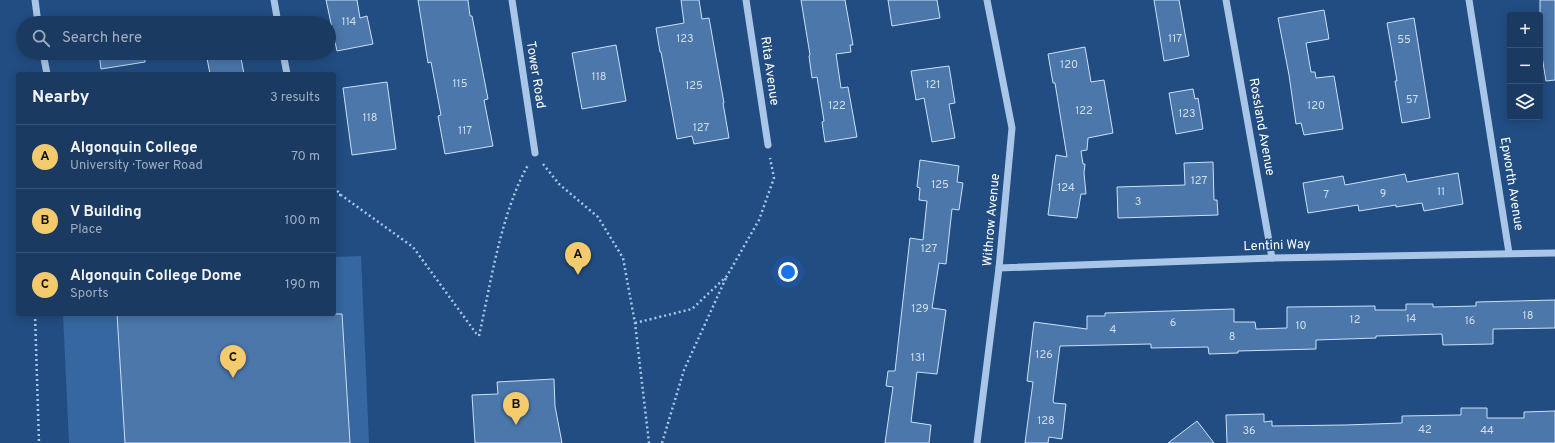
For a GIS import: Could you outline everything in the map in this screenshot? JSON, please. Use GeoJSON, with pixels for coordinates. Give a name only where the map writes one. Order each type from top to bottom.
{"type":"FeatureCollection","features":[{"type":"Feature","properties":{"kind":"street"},"geometry":{"type":"LineString","coordinates":[[35,0],[37,16]]}},
{"type":"Feature","properties":{"kind":"street"},"geometry":{"type":"LineString","coordinates":[[274,0],[277,16]]}},
{"type":"Feature","properties":{"kind":"street","name":"Tower Road"},"geometry":{"type":"LineString","coordinates":[[512,0],[535,153]]}},
{"type":"Feature","properties":{"kind":"street","name":"Rita Avenue"},"geometry":{"type":"LineString","coordinates":[[746,0],[768,145]]}},
{"type":"Feature","properties":{"kind":"street","name":"Withrow Avenue"},"geometry":{"type":"LineString","coordinates":[[977,443],[999,268],[1012,128],[987,0]]}},
{"type":"Feature","properties":{"kind":"street","name":"Rossland Avenue"},"geometry":{"type":"LineString","coordinates":[[1226,0],[1272,258]]}},
{"type":"Feature","properties":{"kind":"street","name":"Epworth Avenue"},"geometry":{"type":"LineString","coordinates":[[1469,0],[1509,253]]}},
{"type":"Feature","properties":{"kind":"street"},"geometry":{"type":"LineString","coordinates":[[44,60],[47,72]]}},
{"type":"Feature","properties":{"kind":"street"},"geometry":{"type":"LineString","coordinates":[[284,60],[287,72]]}},
{"type":"Feature","properties":{"kind":"street","name":"Lentini Way"},"geometry":{"type":"LineString","coordinates":[[999,268],[1272,258],[1555,253]]}},
{"type":"Feature","properties":{"kind":"path"},"geometry":{"type":"LineString","coordinates":[[662,443],[684,370],[727,276],[758,220],[774,178],[768,145]]}},
{"type":"Feature","properties":{"kind":"path"},"geometry":{"type":"LineString","coordinates":[[336,189],[341,195],[412,247],[479,336],[503,229],[522,176],[535,153],[559,184],[598,217],[623,258],[635,323],[649,443]]}},
{"type":"Feature","properties":{"kind":"path"},"geometry":{"type":"LineString","coordinates":[[336,195],[341,195]]}},
{"type":"Feature","properties":{"kind":"path"},"geometry":{"type":"LineString","coordinates":[[635,323],[692,309],[727,276]]}},
{"type":"Feature","properties":{"kind":"path"},"geometry":{"type":"LineString","coordinates":[[35,316],[39,443]]}},
{"type":"Feature","properties":{"kind":"shaded area"},"geometry":{"type":"Polygon","coordinates":[[[361,256],[369,443],[69,443],[63,316],[336,316],[336,257],[361,256]]]}},
{"type":"Feature","properties":{"kind":"building"},"geometry":{"type":"Polygon","coordinates":[[[326,0],[357,0],[360,18],[367,16],[373,44],[337,51],[336,16],[329,16],[326,0]]]}},
{"type":"Feature","properties":{"kind":"building"},"geometry":{"type":"Polygon","coordinates":[[[418,0],[468,0],[470,16],[472,16],[488,99],[484,100],[493,146],[445,154],[438,116],[441,115],[431,62],[428,63],[418,0]]]}},
{"type":"Feature","properties":{"kind":"building"},"geometry":{"type":"Polygon","coordinates":[[[681,0],[699,0],[702,19],[709,18],[729,138],[694,144],[692,136],[677,139],[656,28],[684,23],[681,0]]]}},
{"type":"Feature","properties":{"kind":"building"},"geometry":{"type":"Polygon","coordinates":[[[801,0],[845,0],[853,45],[850,45],[851,52],[836,54],[841,88],[848,87],[857,137],[825,142],[822,122],[824,121],[817,77],[812,78],[810,55],[801,0]]]}},
{"type":"Feature","properties":{"kind":"building"},"geometry":{"type":"Polygon","coordinates":[[[888,0],[937,0],[940,18],[892,26],[888,0]]]}},
{"type":"Feature","properties":{"kind":"building"},"geometry":{"type":"Polygon","coordinates":[[[1154,0],[1179,0],[1189,56],[1164,61],[1154,0]]]}},
{"type":"Feature","properties":{"kind":"building"},"geometry":{"type":"Polygon","coordinates":[[[1540,0],[1555,0],[1555,80],[1546,81],[1543,62],[1543,12],[1540,12],[1540,0]]]}},
{"type":"Feature","properties":{"kind":"building"},"geometry":{"type":"Polygon","coordinates":[[[1324,10],[1329,39],[1306,43],[1311,72],[1315,72],[1316,78],[1334,76],[1343,129],[1304,135],[1301,123],[1296,124],[1289,75],[1278,18],[1324,10]]]}},
{"type":"Feature","properties":{"kind":"building"},"geometry":{"type":"Polygon","coordinates":[[[1414,18],[1430,118],[1402,123],[1395,81],[1397,81],[1387,23],[1414,18]]]}},
{"type":"Feature","properties":{"kind":"building"},"geometry":{"type":"Polygon","coordinates":[[[616,45],[626,101],[582,109],[572,53],[616,45]]]}},
{"type":"Feature","properties":{"kind":"building"},"geometry":{"type":"Polygon","coordinates":[[[1085,47],[1091,82],[1104,80],[1113,133],[1088,138],[1087,150],[1081,151],[1083,164],[1085,164],[1084,173],[1086,194],[1081,194],[1077,218],[1048,215],[1056,155],[1067,157],[1055,83],[1053,83],[1048,54],[1085,47]]]}},
{"type":"Feature","properties":{"kind":"building"},"geometry":{"type":"Polygon","coordinates":[[[100,60],[145,60],[145,62],[101,69],[100,60]]]}},
{"type":"Feature","properties":{"kind":"building"},"geometry":{"type":"Polygon","coordinates":[[[207,60],[241,60],[244,72],[210,72],[207,60]]]}},
{"type":"Feature","properties":{"kind":"building"},"geometry":{"type":"Polygon","coordinates":[[[949,66],[955,103],[949,104],[955,138],[932,142],[924,98],[916,100],[911,71],[949,66]]]}},
{"type":"Feature","properties":{"kind":"building"},"geometry":{"type":"Polygon","coordinates":[[[387,82],[396,149],[352,155],[343,88],[387,82]]]}},
{"type":"Feature","properties":{"kind":"building"},"geometry":{"type":"Polygon","coordinates":[[[1193,89],[1195,99],[1198,98],[1203,129],[1176,134],[1169,93],[1193,89]]]}},
{"type":"Feature","properties":{"kind":"building"},"geometry":{"type":"Polygon","coordinates":[[[920,160],[959,166],[957,182],[963,183],[959,210],[952,209],[946,264],[939,263],[932,308],[946,310],[937,374],[917,372],[911,422],[931,425],[929,443],[885,443],[893,387],[886,386],[888,371],[895,371],[910,238],[923,240],[927,201],[919,200],[920,188],[917,187],[920,160]]]}},
{"type":"Feature","properties":{"kind":"building"},"geometry":{"type":"Polygon","coordinates":[[[1213,162],[1214,200],[1217,200],[1218,215],[1118,218],[1117,187],[1185,185],[1184,163],[1213,162]]]}},
{"type":"Feature","properties":{"kind":"building"},"geometry":{"type":"Polygon","coordinates":[[[1458,173],[1463,204],[1424,211],[1422,203],[1396,207],[1396,205],[1359,211],[1358,205],[1308,213],[1303,183],[1343,176],[1345,185],[1405,174],[1407,182],[1458,173]]]}},
{"type":"Feature","properties":{"kind":"building"},"geometry":{"type":"Polygon","coordinates":[[[1555,300],[1555,328],[1493,329],[1493,344],[1443,345],[1442,334],[1316,340],[1316,349],[1238,351],[1238,353],[1209,354],[1208,347],[1151,348],[1151,344],[1060,346],[1053,401],[1054,403],[1066,404],[1062,439],[1049,437],[1048,443],[1025,443],[1033,382],[1027,381],[1034,322],[1087,329],[1087,316],[1105,316],[1105,313],[1234,309],[1234,322],[1255,322],[1256,329],[1287,328],[1287,307],[1375,306],[1375,310],[1406,310],[1406,304],[1433,304],[1433,307],[1476,306],[1476,302],[1555,300]]]}},
{"type":"Feature","properties":{"kind":"building"},"geometry":{"type":"Polygon","coordinates":[[[336,314],[342,314],[350,443],[125,443],[117,316],[336,316],[336,314]]]}},
{"type":"Feature","properties":{"kind":"building"},"geometry":{"type":"Polygon","coordinates":[[[554,379],[555,406],[562,443],[475,443],[472,395],[498,394],[497,382],[554,379]]]}},
{"type":"Feature","properties":{"kind":"building"},"geometry":{"type":"Polygon","coordinates":[[[1461,408],[1487,408],[1487,418],[1524,418],[1524,412],[1555,411],[1555,443],[1227,443],[1226,415],[1264,414],[1264,422],[1272,421],[1272,426],[1345,425],[1402,423],[1402,416],[1461,415],[1461,408]]]}},
{"type":"Feature","properties":{"kind":"building"},"geometry":{"type":"Polygon","coordinates":[[[1197,421],[1214,443],[1168,443],[1197,421]]]}},
{"type":"Feature","properties":{"kind":"place","name":"Algonquin College"},"geometry":{"type":"Point","coordinates":[578,275]}},
{"type":"Feature","properties":{"kind":"place","name":"Algonquin College Dome"},"geometry":{"type":"Point","coordinates":[233,378]}},
{"type":"Feature","properties":{"kind":"place","name":"V Building"},"geometry":{"type":"Point","coordinates":[516,425]}}]}
